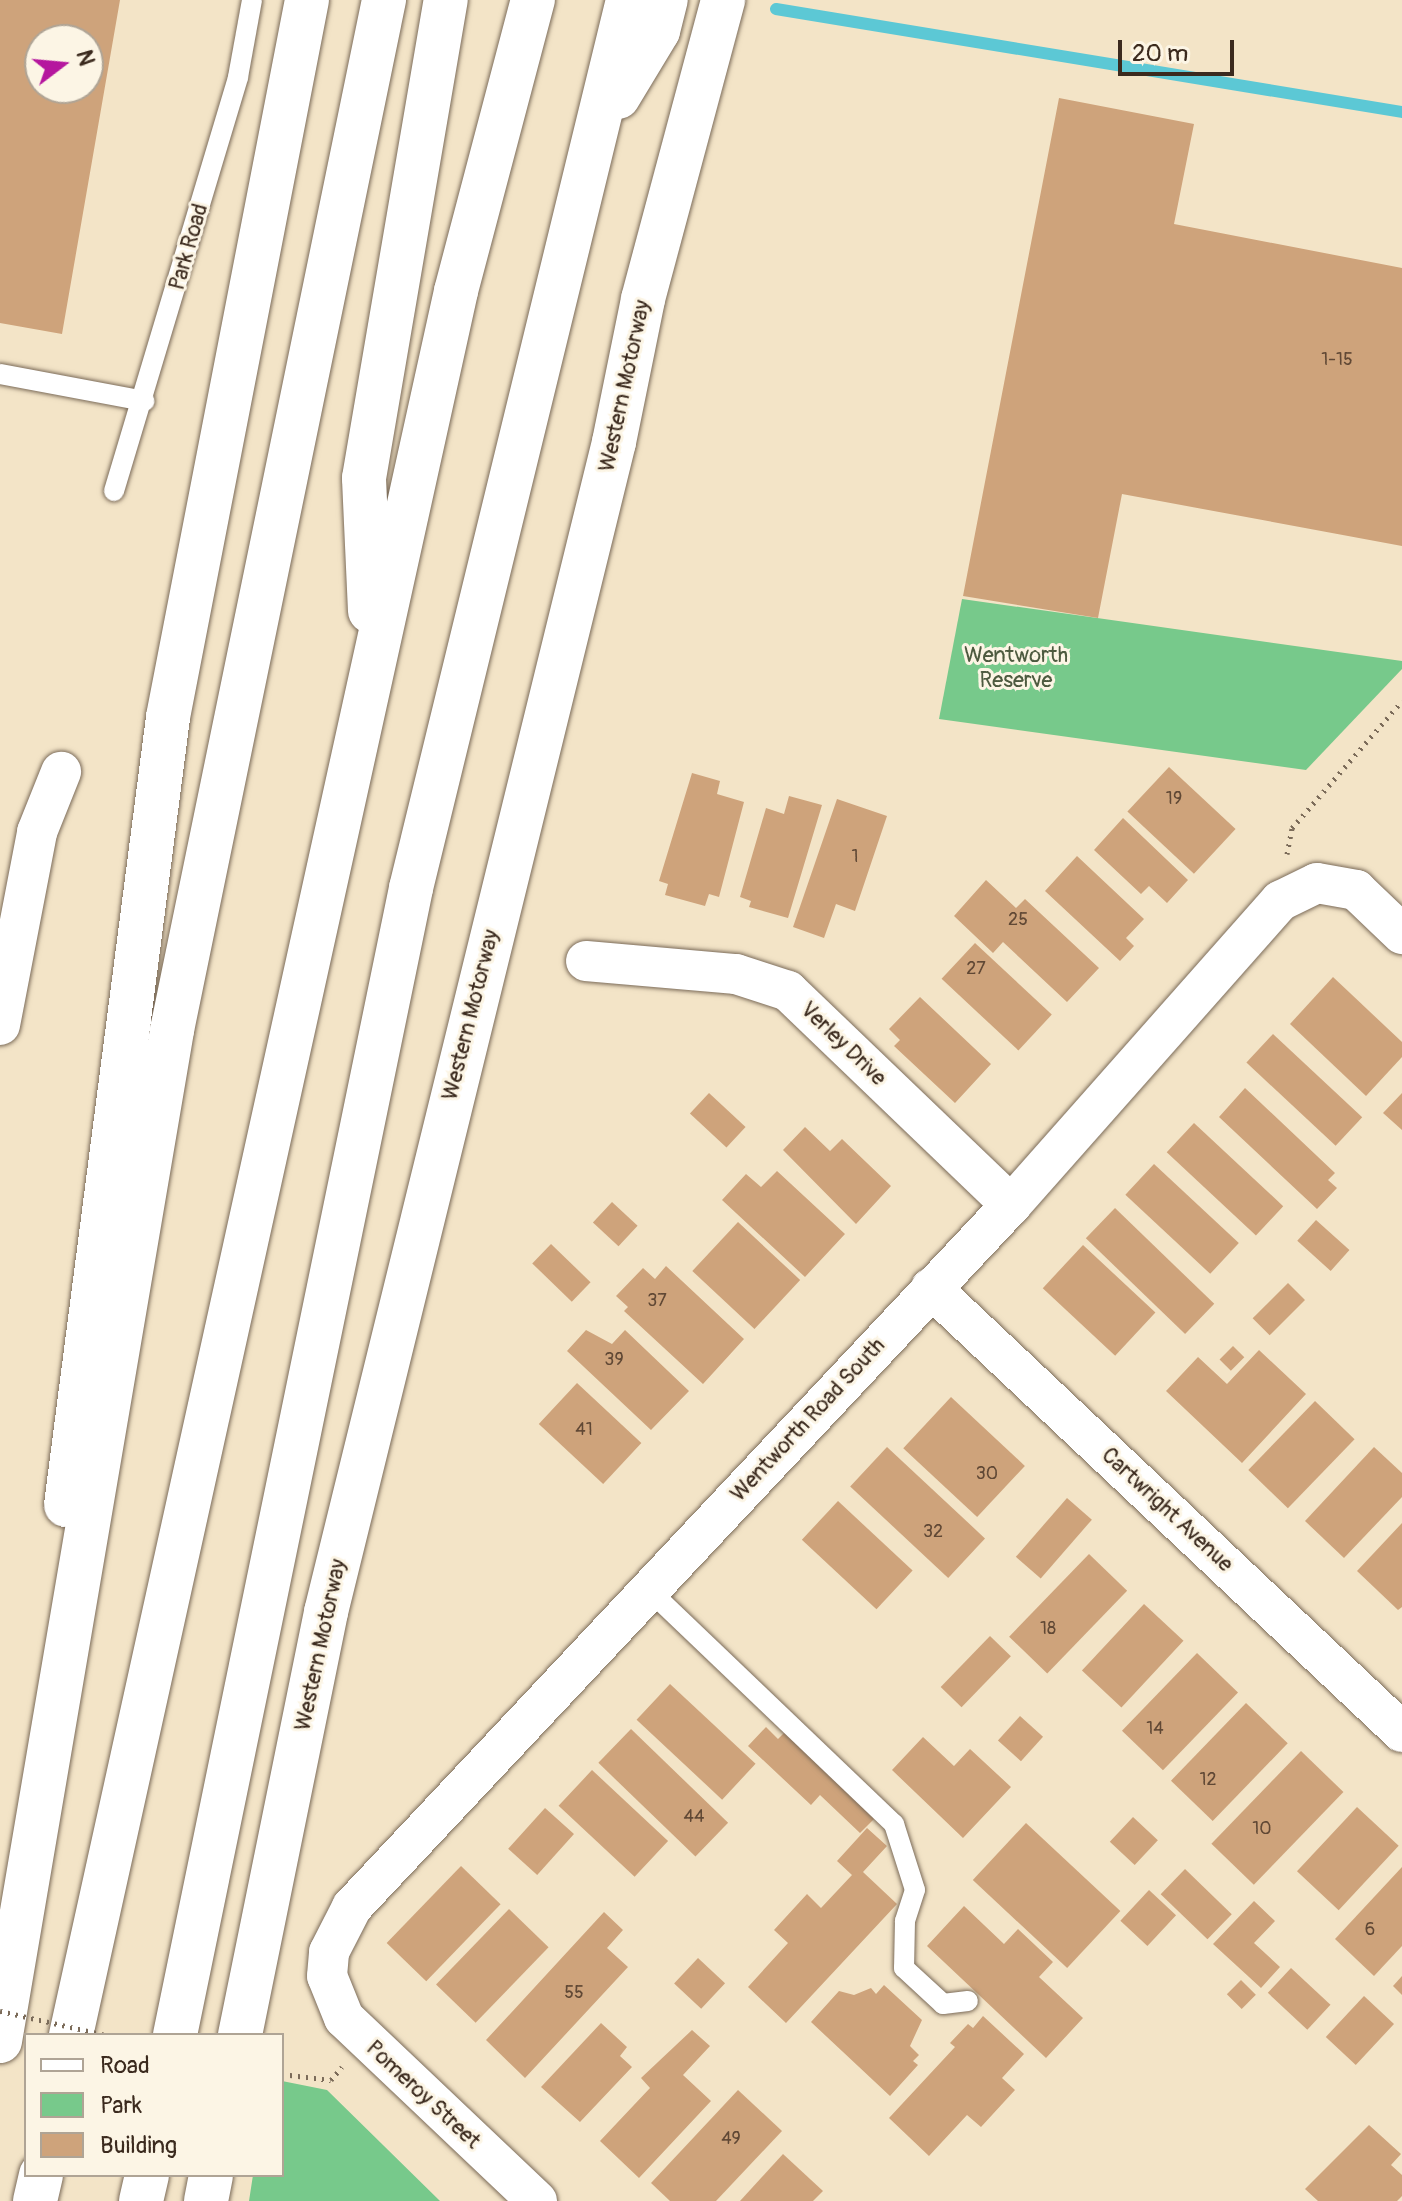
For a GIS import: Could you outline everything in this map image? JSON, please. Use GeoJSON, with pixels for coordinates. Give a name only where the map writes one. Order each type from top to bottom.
{"type":"FeatureCollection","features":[{"type":"Feature","properties":{"kind":"highway"},"geometry":{"type":"LineString","coordinates":[[25,1914],[78,1381],[168,717],[307,0]]}},
{"type":"Feature","properties":{"kind":"highway"},"geometry":{"type":"LineString","coordinates":[[0,2041],[25,1914],[172,1030],[384,0]]}},
{"type":"Feature","properties":{"kind":"highway"},"geometry":{"type":"LineString","coordinates":[[372,669],[364,478],[446,0]]}},
{"type":"Feature","properties":{"kind":"highway","name":"Western Motorway"},"geometry":{"type":"LineString","coordinates":[[240,2033],[326,1612],[614,442],[724,28],[754,0]]}},
{"type":"Feature","properties":{"kind":"highway"},"geometry":{"type":"LineString","coordinates":[[71,2033],[456,291],[532,5]]}},
{"type":"Feature","properties":{"kind":"highway"},"geometry":{"type":"LineString","coordinates":[[175,2033],[411,888],[596,133],[644,14]]}},
{"type":"Feature","properties":{"kind":"highway"},"geometry":{"type":"LineString","coordinates":[[35,2201],[41,2177]]}},
{"type":"Feature","properties":{"kind":"highway"},"geometry":{"type":"LineString","coordinates":[[141,2201],[147,2177]]}},
{"type":"Feature","properties":{"kind":"highway"},"geometry":{"type":"LineString","coordinates":[[206,2201],[211,2177]]}},
{"type":"Feature","properties":{"kind":"street"},"geometry":{"type":"LineString","coordinates":[[0,1025],[37,832],[61,772]]}},
{"type":"Feature","properties":{"kind":"street","name":"Wentworth Road South"},"geometry":{"type":"LineString","coordinates":[[327,1976],[329,1952],[352,1907],[1011,1205],[1280,901],[1317,883],[1356,890],[1402,934]]}},
{"type":"Feature","properties":{"kind":"street","name":"Verley Drive"},"geometry":{"type":"LineString","coordinates":[[586,961],[736,974],[788,991],[1011,1205]]}},
{"type":"Feature","properties":{"kind":"street","name":"Cartwright Avenue"},"geometry":{"type":"LineString","coordinates":[[931,1288],[1402,1732]]}},
{"type":"Feature","properties":{"kind":"street","name":"Pomeroy Street"},"geometry":{"type":"LineString","coordinates":[[327,1976],[334,2000],[365,2042],[537,2201]]}},
{"type":"Feature","properties":{"kind":"lane","name":"Park Road"},"geometry":{"type":"LineString","coordinates":[[114,491],[144,401],[238,77],[252,0]]}},
{"type":"Feature","properties":{"kind":"lane"},"geometry":{"type":"LineString","coordinates":[[0,374],[144,401]]}},
{"type":"Feature","properties":{"kind":"lane"},"geometry":{"type":"LineString","coordinates":[[649,1590],[894,1824],[915,1890],[905,1921],[904,1968],[943,2004],[968,2001]]}},
{"type":"Feature","properties":{"kind":"path"},"geometry":{"type":"LineString","coordinates":[[1280,901],[1292,828],[1402,701]]}},
{"type":"Feature","properties":{"kind":"path"},"geometry":{"type":"LineString","coordinates":[[0,2011],[97,2033]]}},
{"type":"Feature","properties":{"kind":"path"},"geometry":{"type":"LineString","coordinates":[[284,2074],[297,2077]]}},
{"type":"Feature","properties":{"kind":"green space","name":"Wentworth Reserve"},"geometry":{"type":"Polygon","coordinates":[[[962,599],[1402,661],[1402,669],[1306,770],[939,719],[962,599]]]}},
{"type":"Feature","properties":{"kind":"green space"},"geometry":{"type":"Polygon","coordinates":[[[284,2081],[327,2090],[440,2201],[249,2201],[253,2177],[284,2177],[284,2081]]]}},
{"type":"Feature","properties":{"kind":"building"},"geometry":{"type":"Polygon","coordinates":[[[0,0],[120,0],[104,92],[104,24],[24,24],[24,104],[102,104],[62,334],[0,323],[0,0]]]}},
{"type":"Feature","properties":{"kind":"building"},"geometry":{"type":"Polygon","coordinates":[[[1059,98],[1194,124],[1174,224],[1402,268],[1402,546],[1122,494],[1098,618],[963,596],[1059,98]]]}},
{"type":"Feature","properties":{"kind":"building"},"geometry":{"type":"Polygon","coordinates":[[[1169,767],[1236,829],[1194,874],[1127,812],[1169,767]]]}},
{"type":"Feature","properties":{"kind":"building"},"geometry":{"type":"Polygon","coordinates":[[[692,773],[720,781],[717,794],[744,802],[719,897],[709,894],[705,906],[665,895],[668,884],[659,881],[692,773]]]}},
{"type":"Feature","properties":{"kind":"building"},"geometry":{"type":"Polygon","coordinates":[[[789,796],[822,805],[788,918],[749,907],[751,901],[740,897],[766,808],[784,814],[789,796]]]}},
{"type":"Feature","properties":{"kind":"building"},"geometry":{"type":"Polygon","coordinates":[[[837,799],[887,816],[855,911],[836,904],[824,938],[793,927],[837,799]]]}},
{"type":"Feature","properties":{"kind":"building"},"geometry":{"type":"Polygon","coordinates":[[[1123,818],[1188,880],[1167,903],[1149,886],[1141,894],[1094,850],[1123,818]]]}},
{"type":"Feature","properties":{"kind":"building"},"geometry":{"type":"Polygon","coordinates":[[[1077,856],[1144,919],[1126,938],[1134,946],[1120,961],[1045,891],[1077,856]]]}},
{"type":"Feature","properties":{"kind":"building"},"geometry":{"type":"Polygon","coordinates":[[[986,880],[1016,908],[1025,899],[1099,968],[1067,1002],[1003,942],[993,953],[954,916],[986,880]]]}},
{"type":"Feature","properties":{"kind":"building"},"geometry":{"type":"Polygon","coordinates":[[[975,943],[1052,1015],[1018,1050],[942,979],[975,943]]]}},
{"type":"Feature","properties":{"kind":"building"},"geometry":{"type":"Polygon","coordinates":[[[1333,977],[1402,1042],[1402,1057],[1366,1096],[1290,1024],[1333,977]]]}},
{"type":"Feature","properties":{"kind":"building"},"geometry":{"type":"Polygon","coordinates":[[[920,997],[991,1064],[955,1103],[894,1046],[900,1040],[889,1029],[920,997]]]}},
{"type":"Feature","properties":{"kind":"building"},"geometry":{"type":"Polygon","coordinates":[[[1273,1034],[1362,1117],[1336,1146],[1246,1063],[1273,1034]]]}},
{"type":"Feature","properties":{"kind":"building"},"geometry":{"type":"Polygon","coordinates":[[[1245,1088],[1335,1173],[1328,1180],[1337,1188],[1317,1209],[1219,1117],[1245,1088]]]}},
{"type":"Feature","properties":{"kind":"building"},"geometry":{"type":"Polygon","coordinates":[[[709,1093],[746,1127],[726,1148],[690,1113],[709,1093]]]}},
{"type":"Feature","properties":{"kind":"building"},"geometry":{"type":"Polygon","coordinates":[[[1402,1093],[1402,1130],[1383,1113],[1402,1093]]]}},
{"type":"Feature","properties":{"kind":"building"},"geometry":{"type":"Polygon","coordinates":[[[1194,1123],[1283,1206],[1256,1235],[1167,1152],[1194,1123]]]}},
{"type":"Feature","properties":{"kind":"building"},"geometry":{"type":"Polygon","coordinates":[[[805,1127],[830,1151],[842,1139],[891,1186],[856,1224],[783,1150],[805,1127]]]}},
{"type":"Feature","properties":{"kind":"building"},"geometry":{"type":"Polygon","coordinates":[[[1154,1164],[1239,1243],[1210,1274],[1125,1195],[1154,1164]]]}},
{"type":"Feature","properties":{"kind":"building"},"geometry":{"type":"Polygon","coordinates":[[[777,1171],[845,1234],[805,1277],[722,1200],[746,1174],[761,1187],[777,1171]]]}},
{"type":"Feature","properties":{"kind":"building"},"geometry":{"type":"Polygon","coordinates":[[[612,1202],[638,1226],[619,1246],[593,1222],[612,1202]]]}},
{"type":"Feature","properties":{"kind":"building"},"geometry":{"type":"Polygon","coordinates":[[[1115,1208],[1214,1304],[1185,1334],[1086,1238],[1115,1208]]]}},
{"type":"Feature","properties":{"kind":"building"},"geometry":{"type":"Polygon","coordinates":[[[1316,1220],[1349,1250],[1331,1271],[1297,1241],[1316,1220]]]}},
{"type":"Feature","properties":{"kind":"building"},"geometry":{"type":"Polygon","coordinates":[[[738,1222],[800,1280],[754,1329],[692,1271],[738,1222]]]}},
{"type":"Feature","properties":{"kind":"building"},"geometry":{"type":"Polygon","coordinates":[[[551,1244],[591,1282],[572,1302],[532,1263],[551,1244]]]}},
{"type":"Feature","properties":{"kind":"building"},"geometry":{"type":"Polygon","coordinates":[[[1083,1245],[1155,1313],[1115,1356],[1043,1288],[1083,1245]]]}},
{"type":"Feature","properties":{"kind":"building"},"geometry":{"type":"Polygon","coordinates":[[[666,1266],[744,1339],[703,1384],[624,1311],[628,1307],[616,1296],[643,1268],[655,1279],[666,1266]]]}},
{"type":"Feature","properties":{"kind":"building"},"geometry":{"type":"Polygon","coordinates":[[[1288,1283],[1305,1300],[1270,1335],[1253,1318],[1288,1283]]]}},
{"type":"Feature","properties":{"kind":"building"},"geometry":{"type":"Polygon","coordinates":[[[586,1330],[612,1344],[625,1330],[689,1391],[651,1430],[567,1351],[586,1330]]]}},
{"type":"Feature","properties":{"kind":"building"},"geometry":{"type":"Polygon","coordinates":[[[1233,1346],[1244,1357],[1231,1371],[1220,1359],[1233,1346]]]}},
{"type":"Feature","properties":{"kind":"building"},"geometry":{"type":"Polygon","coordinates":[[[1259,1350],[1306,1394],[1242,1463],[1166,1391],[1198,1357],[1227,1384],[1259,1350]]]}},
{"type":"Feature","properties":{"kind":"building"},"geometry":{"type":"Polygon","coordinates":[[[577,1383],[641,1443],[603,1484],[539,1424],[577,1383]]]}},
{"type":"Feature","properties":{"kind":"building"},"geometry":{"type":"Polygon","coordinates":[[[951,1397],[1025,1466],[977,1517],[903,1448],[951,1397]]]}},
{"type":"Feature","properties":{"kind":"building"},"geometry":{"type":"Polygon","coordinates":[[[1315,1401],[1355,1439],[1288,1508],[1248,1470],[1315,1401]]]}},
{"type":"Feature","properties":{"kind":"building"},"geometry":{"type":"Polygon","coordinates":[[[887,1447],[985,1538],[948,1578],[850,1486],[887,1447]]]}},
{"type":"Feature","properties":{"kind":"building"},"geometry":{"type":"Polygon","coordinates":[[[1374,1447],[1402,1473],[1402,1497],[1344,1558],[1305,1521],[1374,1447]]]}},
{"type":"Feature","properties":{"kind":"building"},"geometry":{"type":"Polygon","coordinates":[[[1067,1498],[1092,1520],[1041,1579],[1016,1557],[1067,1498]]]}},
{"type":"Feature","properties":{"kind":"building"},"geometry":{"type":"Polygon","coordinates":[[[838,1501],[913,1571],[876,1609],[802,1540],[838,1501]]]}},
{"type":"Feature","properties":{"kind":"building"},"geometry":{"type":"Polygon","coordinates":[[[1402,1523],[1402,1607],[1398,1610],[1357,1571],[1402,1523]]]}},
{"type":"Feature","properties":{"kind":"building"},"geometry":{"type":"Polygon","coordinates":[[[1089,1554],[1127,1591],[1047,1674],[1009,1637],[1089,1554]]]}},
{"type":"Feature","properties":{"kind":"building"},"geometry":{"type":"Polygon","coordinates":[[[1144,1604],[1183,1641],[1121,1707],[1082,1671],[1144,1604]]]}},
{"type":"Feature","properties":{"kind":"building"},"geometry":{"type":"Polygon","coordinates":[[[990,1636],[1011,1656],[962,1707],[941,1687],[990,1636]]]}},
{"type":"Feature","properties":{"kind":"building"},"geometry":{"type":"Polygon","coordinates":[[[1197,1653],[1238,1693],[1163,1770],[1122,1731],[1197,1653]]]}},
{"type":"Feature","properties":{"kind":"building"},"geometry":{"type":"Polygon","coordinates":[[[670,1684],[756,1764],[722,1800],[637,1720],[670,1684]]]}},
{"type":"Feature","properties":{"kind":"building"},"geometry":{"type":"Polygon","coordinates":[[[1246,1703],[1288,1743],[1213,1821],[1171,1781],[1246,1703]]]}},
{"type":"Feature","properties":{"kind":"building"},"geometry":{"type":"Polygon","coordinates":[[[1020,1716],[1043,1737],[1021,1761],[998,1741],[1020,1716]]]}},
{"type":"Feature","properties":{"kind":"building"},"geometry":{"type":"Polygon","coordinates":[[[766,1727],[778,1739],[786,1731],[877,1816],[860,1833],[820,1795],[811,1805],[748,1746],[766,1727]]]}},
{"type":"Feature","properties":{"kind":"building"},"geometry":{"type":"Polygon","coordinates":[[[631,1729],[728,1823],[695,1857],[598,1763],[631,1729]]]}},
{"type":"Feature","properties":{"kind":"building"},"geometry":{"type":"Polygon","coordinates":[[[923,1737],[954,1766],[970,1749],[1011,1787],[963,1838],[892,1770],[923,1737]]]}},
{"type":"Feature","properties":{"kind":"building"},"geometry":{"type":"Polygon","coordinates":[[[1301,1751],[1343,1792],[1254,1885],[1211,1844],[1301,1751]]]}},
{"type":"Feature","properties":{"kind":"building"},"geometry":{"type":"Polygon","coordinates":[[[592,1770],[668,1841],[635,1877],[559,1806],[592,1770]]]}},
{"type":"Feature","properties":{"kind":"building"},"geometry":{"type":"Polygon","coordinates":[[[1357,1807],[1399,1846],[1339,1910],[1297,1871],[1357,1807]]]}},
{"type":"Feature","properties":{"kind":"building"},"geometry":{"type":"Polygon","coordinates":[[[545,1808],[574,1834],[537,1875],[508,1849],[545,1808]]]}},
{"type":"Feature","properties":{"kind":"building"},"geometry":{"type":"Polygon","coordinates":[[[1133,1817],[1158,1840],[1135,1865],[1110,1842],[1133,1817]]]}},
{"type":"Feature","properties":{"kind":"building"},"geometry":{"type":"Polygon","coordinates":[[[1026,1823],[1120,1911],[1067,1968],[973,1880],[1026,1823]]]}},
{"type":"Feature","properties":{"kind":"building"},"geometry":{"type":"Polygon","coordinates":[[[867,1828],[887,1846],[863,1872],[897,1904],[786,2023],[748,1987],[788,1943],[774,1930],[807,1894],[821,1908],[852,1875],[837,1861],[867,1828]]]}},
{"type":"Feature","properties":{"kind":"building"},"geometry":{"type":"Polygon","coordinates":[[[461,1866],[501,1904],[426,1981],[387,1943],[461,1866]]]}},
{"type":"Feature","properties":{"kind":"building"},"geometry":{"type":"Polygon","coordinates":[[[1402,1867],[1402,1946],[1374,1976],[1335,1939],[1402,1867]]]}},
{"type":"Feature","properties":{"kind":"building"},"geometry":{"type":"Polygon","coordinates":[[[1185,1869],[1232,1914],[1207,1939],[1161,1894],[1185,1869]]]}},
{"type":"Feature","properties":{"kind":"building"},"geometry":{"type":"Polygon","coordinates":[[[1149,1890],[1176,1915],[1147,1946],[1120,1921],[1149,1890]]]}},
{"type":"Feature","properties":{"kind":"building"},"geometry":{"type":"Polygon","coordinates":[[[1254,1901],[1275,1921],[1254,1943],[1280,1967],[1261,1988],[1213,1944],[1254,1901]]]}},
{"type":"Feature","properties":{"kind":"building"},"geometry":{"type":"Polygon","coordinates":[[[964,1906],[1004,1944],[1018,1929],[1053,1962],[1039,1977],[1083,2018],[1046,2058],[927,1946],[964,1906]]]}},
{"type":"Feature","properties":{"kind":"building"},"geometry":{"type":"Polygon","coordinates":[[[509,1909],[549,1947],[476,2023],[436,1985],[509,1909]]]}},
{"type":"Feature","properties":{"kind":"building"},"geometry":{"type":"Polygon","coordinates":[[[604,1912],[623,1930],[607,1948],[628,1967],[525,2078],[486,2040],[604,1912]]]}},
{"type":"Feature","properties":{"kind":"building"},"geometry":{"type":"Polygon","coordinates":[[[698,1958],[725,1983],[701,2009],[674,1984],[698,1958]]]}},
{"type":"Feature","properties":{"kind":"building"},"geometry":{"type":"Polygon","coordinates":[[[1291,1968],[1330,2005],[1307,2030],[1268,1993],[1291,1968]]]}},
{"type":"Feature","properties":{"kind":"building"},"geometry":{"type":"Polygon","coordinates":[[[1402,1976],[1402,1995],[1393,1986],[1402,1976]]]}},
{"type":"Feature","properties":{"kind":"building"},"geometry":{"type":"Polygon","coordinates":[[[1241,1980],[1256,1995],[1242,2009],[1227,1994],[1241,1980]]]}},
{"type":"Feature","properties":{"kind":"building"},"geometry":{"type":"Polygon","coordinates":[[[884,1985],[922,2020],[910,2046],[919,2055],[913,2061],[918,2065],[890,2096],[811,2022],[839,1991],[854,1995],[871,1988],[876,1994],[884,1985]]]}},
{"type":"Feature","properties":{"kind":"building"},"geometry":{"type":"Polygon","coordinates":[[[1364,1996],[1394,2024],[1356,2065],[1326,2037],[1364,1996]]]}},
{"type":"Feature","properties":{"kind":"building"},"geometry":{"type":"Polygon","coordinates":[[[983,2016],[1024,2054],[1002,2078],[1015,2090],[981,2127],[967,2115],[929,2156],[889,2118],[955,2047],[950,2043],[968,2024],[973,2028],[983,2016]]]}},
{"type":"Feature","properties":{"kind":"building"},"geometry":{"type":"Polygon","coordinates":[[[601,2023],[627,2047],[620,2056],[632,2067],[580,2122],[541,2087],[601,2023]]]}},
{"type":"Feature","properties":{"kind":"building"},"geometry":{"type":"Polygon","coordinates":[[[692,2030],[710,2046],[683,2075],[711,2101],[639,2178],[600,2141],[650,2088],[641,2078],[692,2030]]]}},
{"type":"Feature","properties":{"kind":"building"},"geometry":{"type":"Polygon","coordinates":[[[738,2090],[782,2131],[716,2201],[670,2201],[651,2183],[738,2090]]]}},
{"type":"Feature","properties":{"kind":"building"},"geometry":{"type":"Polygon","coordinates":[[[1369,2125],[1401,2154],[1391,2165],[1402,2175],[1402,2196],[1397,2201],[1318,2201],[1305,2189],[1369,2125]]]}},
{"type":"Feature","properties":{"kind":"building"},"geometry":{"type":"Polygon","coordinates":[[[783,2154],[823,2191],[813,2201],[740,2201],[783,2154]]]}},
{"type":"Feature","properties":{"kind":"waterway"},"geometry":{"type":"LineString","coordinates":[[776,9],[1402,112]]}}]}
